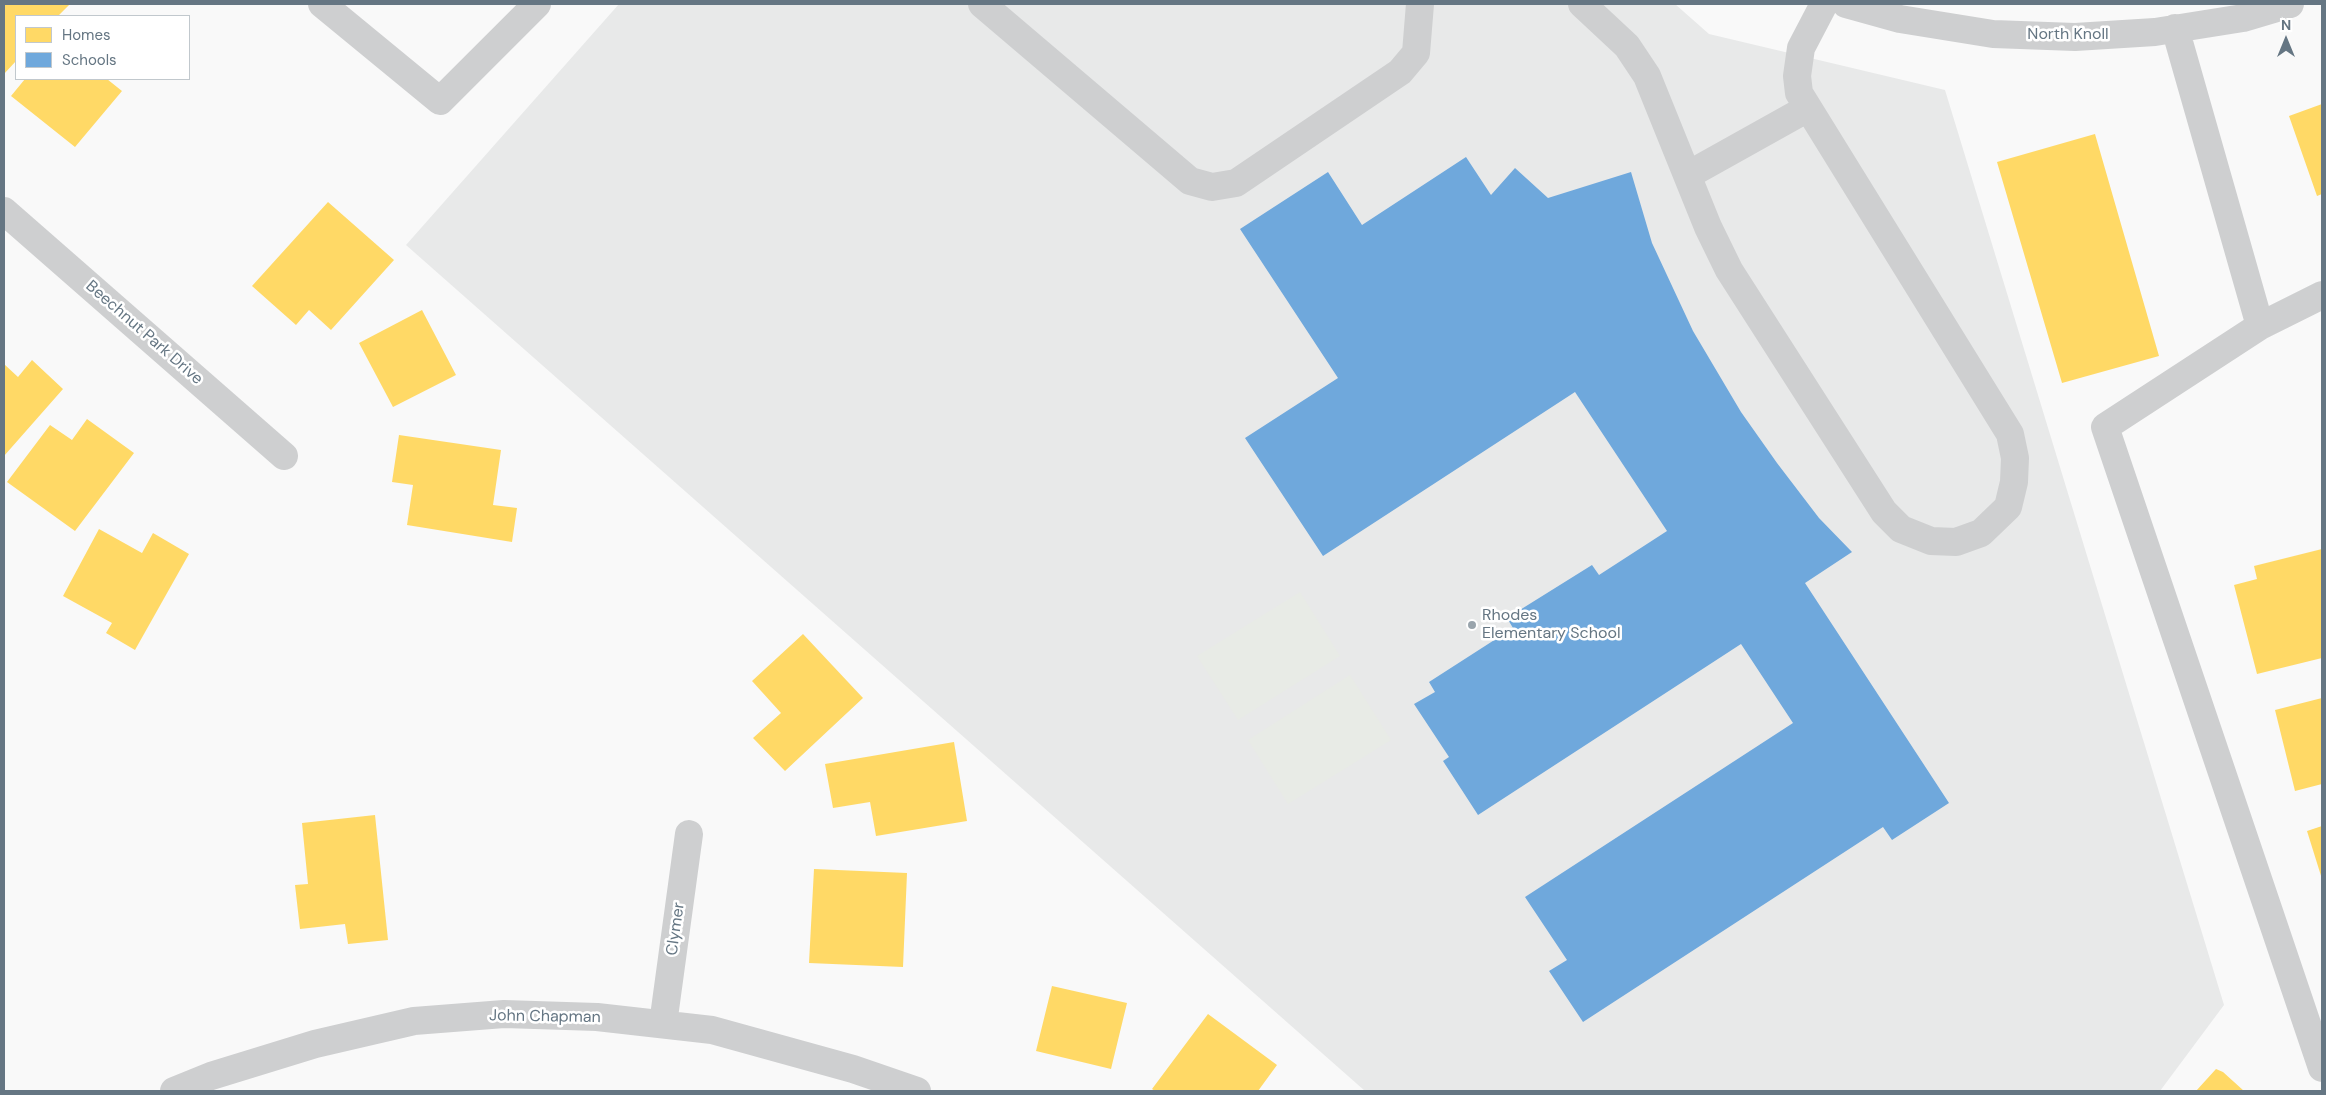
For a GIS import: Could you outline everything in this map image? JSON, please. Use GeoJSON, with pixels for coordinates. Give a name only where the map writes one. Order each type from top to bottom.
{"type":"FeatureCollection","features":[{"type":"Feature","properties":{"kind":"street"},"geometry":{"type":"LineString","coordinates":[[322,4],[440,102],[537,4]]}},
{"type":"Feature","properties":{"kind":"street"},"geometry":{"type":"LineString","coordinates":[[982,4],[1190,181],[1212,187],[1236,183],[1400,72],[1416,53],[1420,4]]}},
{"type":"Feature","properties":{"kind":"street"},"geometry":{"type":"LineString","coordinates":[[1582,4],[1627,46],[1647,76],[1708,227],[1730,270],[1884,512],[1901,529],[1930,541],[1956,542],[1981,533],[2008,507],[2014,482],[2015,458],[2010,434],[1799,93],[1797,76],[1801,48],[1824,4]]}},
{"type":"Feature","properties":{"kind":"street","name":"North Knoll"},"geometry":{"type":"LineString","coordinates":[[1846,4],[1900,19],[1993,34],[2075,37],[2155,32],[2243,18],[2290,4]]}},
{"type":"Feature","properties":{"kind":"street"},"geometry":{"type":"LineString","coordinates":[[2175,28],[2260,326]]}},
{"type":"Feature","properties":{"kind":"street"},"geometry":{"type":"LineString","coordinates":[[1688,175],[1808,108]]}},
{"type":"Feature","properties":{"kind":"street","name":"Beechnut Park Drive"},"geometry":{"type":"LineString","coordinates":[[4,211],[284,456]]}},
{"type":"Feature","properties":{"kind":"street"},"geometry":{"type":"LineString","coordinates":[[2322,296],[2260,326],[2105,427],[2322,1068]]}},
{"type":"Feature","properties":{"kind":"street","name":"Clymer"},"geometry":{"type":"LineString","coordinates":[[663,1024],[689,834]]}},
{"type":"Feature","properties":{"kind":"street","name":"John Chapman"},"geometry":{"type":"LineString","coordinates":[[174,1091],[211,1076],[315,1044],[414,1022],[504,1014],[597,1017],[712,1030],[853,1069],[917,1091]]}},
{"type":"Feature","properties":{"kind":"shaded area","name":"Rhodes Elementary School"},"geometry":{"type":"Polygon","coordinates":[[[619,4],[1675,4],[1709,34],[1945,90],[2224,1005],[2160,1091],[1365,1091],[406,245],[619,4]]]}},
{"type":"Feature","properties":{"kind":"shaded area"},"geometry":{"type":"Polygon","coordinates":[[[1300,592],[1340,656],[1238,720],[1197,656],[1300,592]]]}},
{"type":"Feature","properties":{"kind":"shaded area"},"geometry":{"type":"Polygon","coordinates":[[[1350,675],[1391,740],[1288,804],[1248,740],[1350,675]]]}},
{"type":"Feature","properties":{"kind":"building: Homes"},"geometry":{"type":"Polygon","coordinates":[[[4,4],[70,4],[59,15],[15,15],[15,62],[4,74],[4,4]]]}},
{"type":"Feature","properties":{"kind":"building: Homes"},"geometry":{"type":"Polygon","coordinates":[[[24,80],[108,80],[122,91],[75,147],[11,96],[24,80]]]}},
{"type":"Feature","properties":{"kind":"building: Homes"},"geometry":{"type":"Polygon","coordinates":[[[2322,104],[2322,194],[2317,196],[2289,116],[2322,104]]]}},
{"type":"Feature","properties":{"kind":"building: Homes"},"geometry":{"type":"Polygon","coordinates":[[[2095,134],[2159,356],[2062,383],[1997,162],[2095,134]]]}},
{"type":"Feature","properties":{"kind":"building: Homes"},"geometry":{"type":"Polygon","coordinates":[[[328,202],[394,260],[331,330],[309,310],[296,325],[252,286],[328,202]]]}},
{"type":"Feature","properties":{"kind":"building: Homes"},"geometry":{"type":"Polygon","coordinates":[[[422,310],[456,375],[393,407],[359,343],[422,310]]]}},
{"type":"Feature","properties":{"kind":"building: Homes"},"geometry":{"type":"Polygon","coordinates":[[[32,360],[63,389],[4,456],[4,364],[18,377],[32,360]]]}},
{"type":"Feature","properties":{"kind":"building: Homes"},"geometry":{"type":"Polygon","coordinates":[[[87,419],[134,453],[75,531],[7,482],[50,425],[72,440],[87,419]]]}},
{"type":"Feature","properties":{"kind":"building: Homes"},"geometry":{"type":"Polygon","coordinates":[[[399,435],[501,450],[493,505],[517,508],[512,542],[407,525],[413,485],[392,482],[399,435]]]}},
{"type":"Feature","properties":{"kind":"building: Homes"},"geometry":{"type":"Polygon","coordinates":[[[99,529],[142,553],[153,533],[189,554],[135,650],[106,633],[112,623],[63,596],[99,529]]]}},
{"type":"Feature","properties":{"kind":"building: Homes"},"geometry":{"type":"Polygon","coordinates":[[[2322,549],[2322,658],[2257,674],[2234,585],[2257,579],[2254,566],[2322,549]]]}},
{"type":"Feature","properties":{"kind":"building: Homes"},"geometry":{"type":"Polygon","coordinates":[[[803,634],[863,698],[785,771],[753,738],[781,713],[752,681],[803,634]]]}},
{"type":"Feature","properties":{"kind":"building: Homes"},"geometry":{"type":"Polygon","coordinates":[[[2322,698],[2322,784],[2295,791],[2275,710],[2322,698]]]}},
{"type":"Feature","properties":{"kind":"building: Homes"},"geometry":{"type":"Polygon","coordinates":[[[954,742],[967,821],[876,836],[870,802],[833,808],[825,764],[954,742]]]}},
{"type":"Feature","properties":{"kind":"building: Homes"},"geometry":{"type":"Polygon","coordinates":[[[375,815],[388,940],[348,944],[345,924],[300,929],[295,885],[308,884],[302,823],[375,815]]]}},
{"type":"Feature","properties":{"kind":"building: Homes"},"geometry":{"type":"Polygon","coordinates":[[[2322,826],[2322,879],[2307,831],[2322,826]]]}},
{"type":"Feature","properties":{"kind":"building: Homes"},"geometry":{"type":"Polygon","coordinates":[[[814,869],[907,873],[903,967],[809,963],[814,869]]]}},
{"type":"Feature","properties":{"kind":"building: Homes"},"geometry":{"type":"Polygon","coordinates":[[[1052,986],[1127,1003],[1111,1069],[1036,1051],[1052,986]]]}},
{"type":"Feature","properties":{"kind":"building: Homes"},"geometry":{"type":"Polygon","coordinates":[[[1208,1014],[1277,1065],[1258,1091],[1155,1091],[1152,1089],[1208,1014]]]}},
{"type":"Feature","properties":{"kind":"building: Homes"},"geometry":{"type":"Polygon","coordinates":[[[2216,1069],[2223,1072],[2244,1091],[2196,1091],[2216,1069]]]}},
{"type":"Feature","properties":{"kind":"building: Schools"},"geometry":{"type":"Polygon","coordinates":[[[1466,157],[1491,195],[1515,168],[1548,198],[1631,172],[1652,243],[1693,331],[1741,412],[1777,463],[1819,518],[1852,552],[1805,583],[1949,803],[1892,840],[1883,827],[1583,1022],[1549,971],[1567,960],[1525,897],[1793,723],[1741,644],[1478,815],[1443,761],[1449,757],[1414,704],[1435,692],[1429,682],[1513,628],[1507,618],[1592,565],[1599,575],[1667,531],[1575,392],[1323,556],[1245,438],[1338,378],[1240,229],[1328,172],[1362,225],[1466,157]]]}},
{"type":"Feature","properties":{"kind":"place","name":"Rhodes Elementary School"},"geometry":{"type":"Point","coordinates":[1472,625]}}]}
